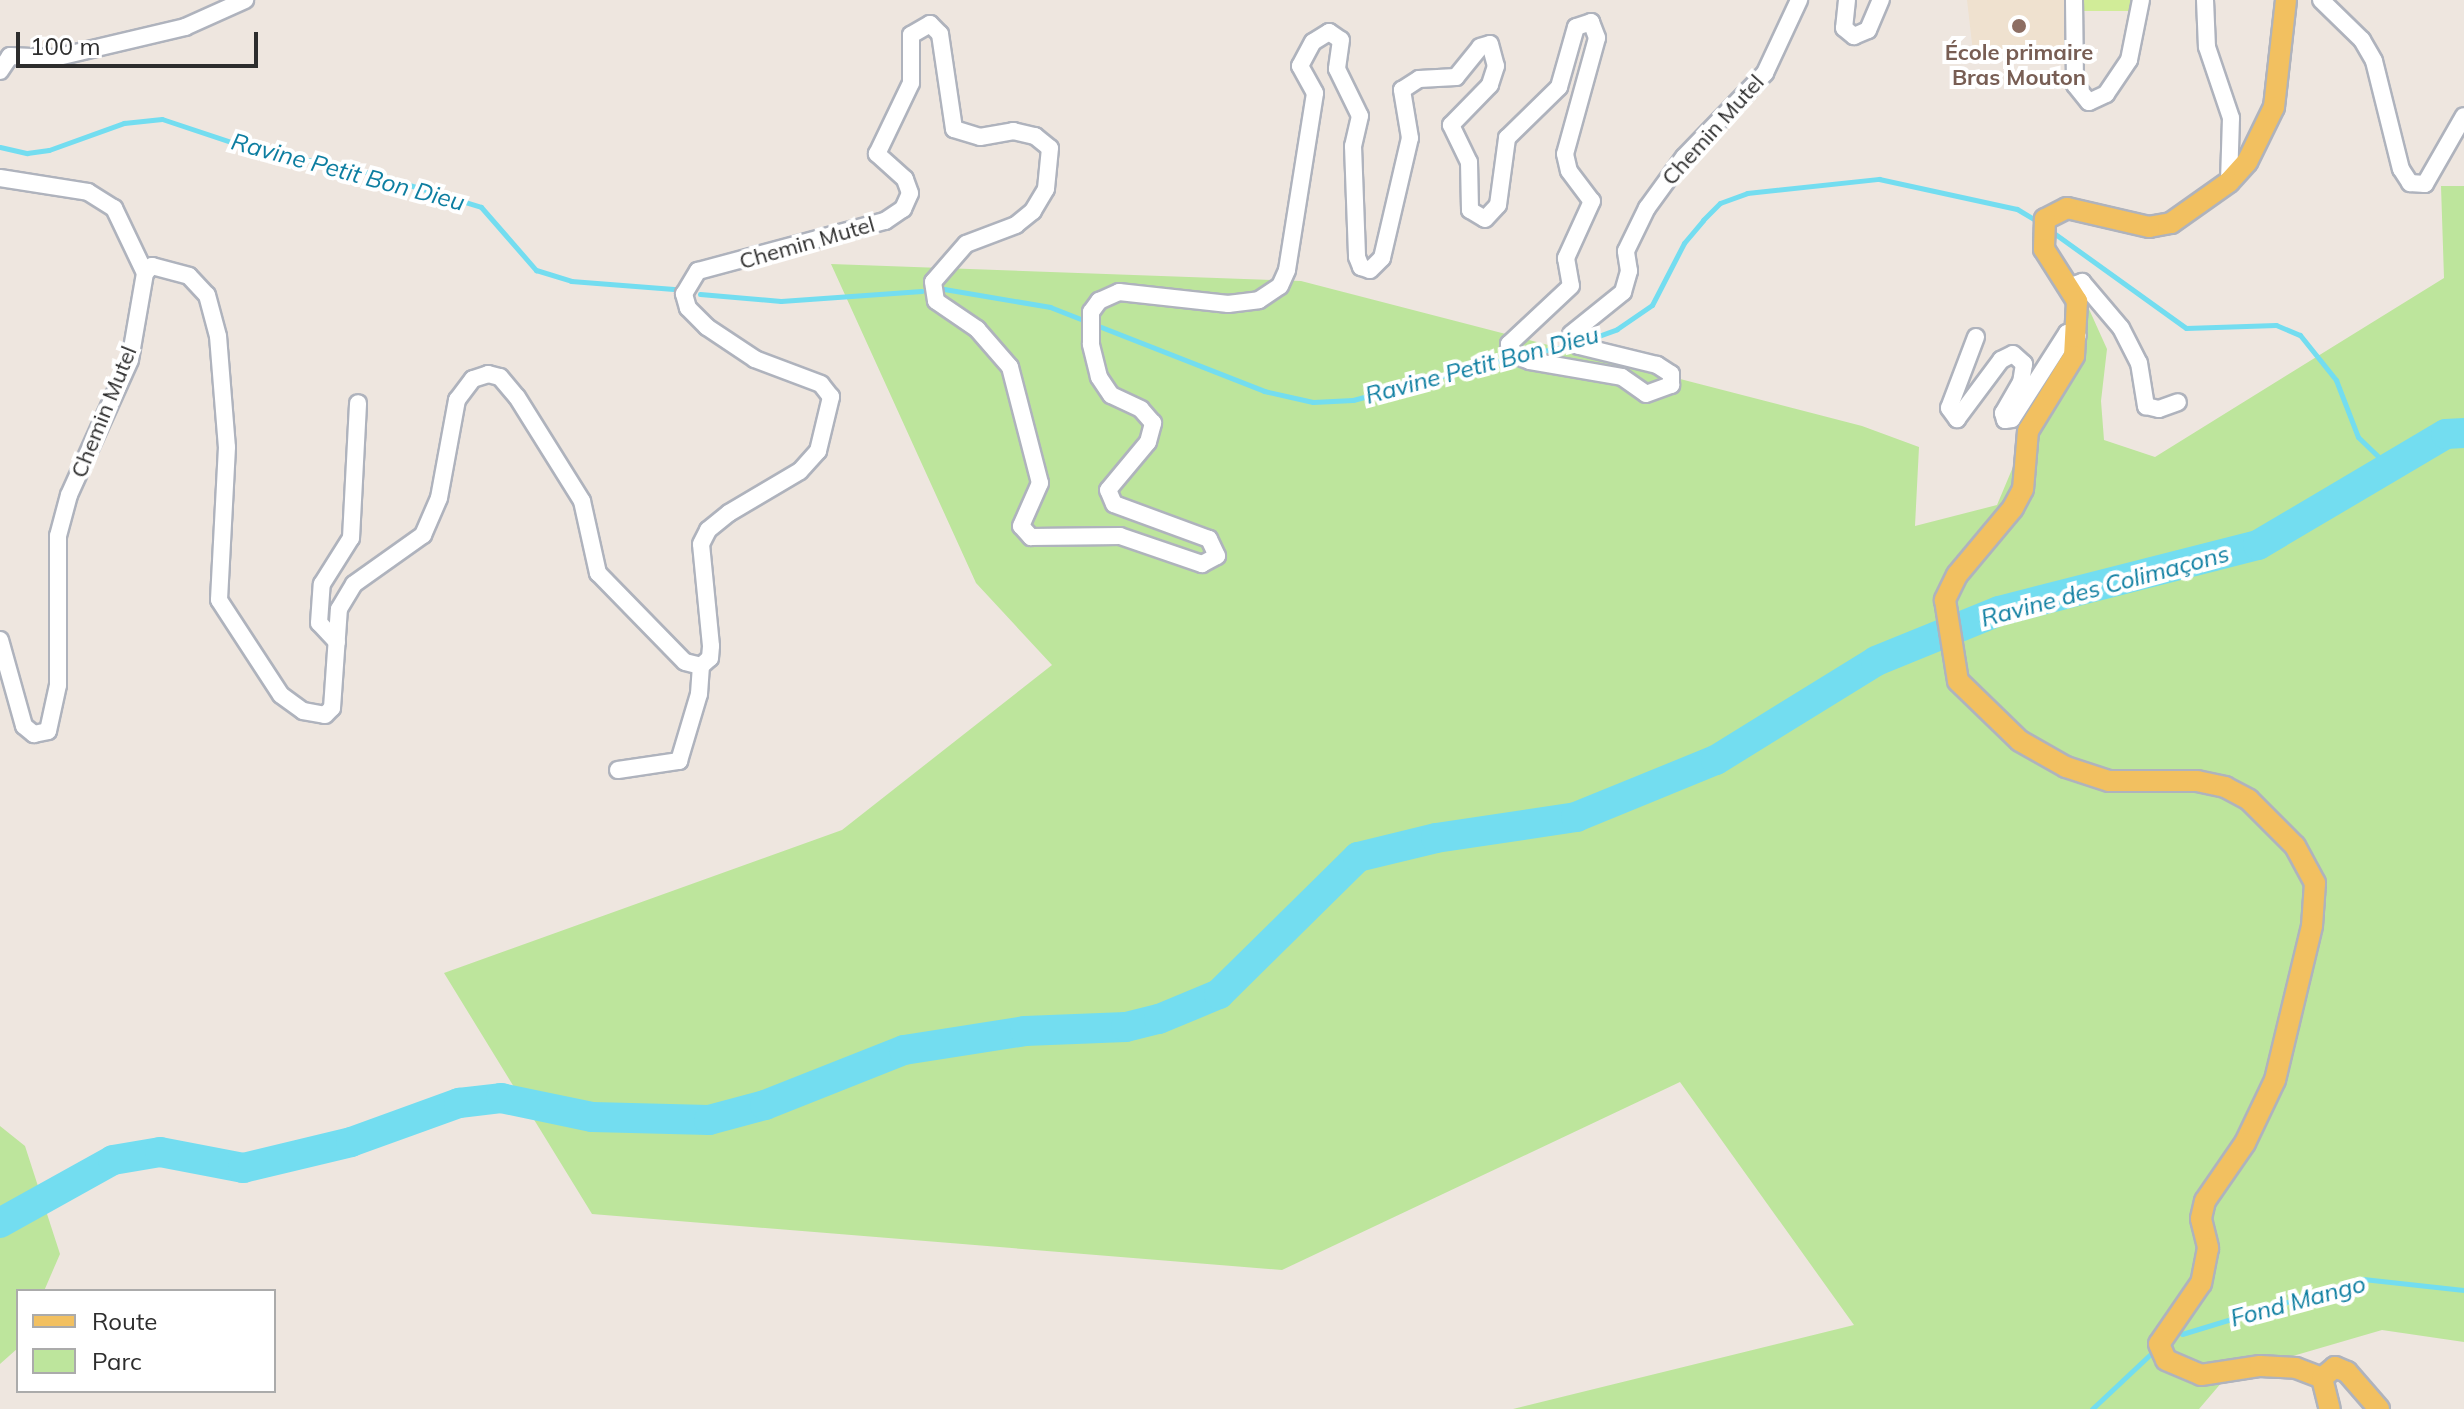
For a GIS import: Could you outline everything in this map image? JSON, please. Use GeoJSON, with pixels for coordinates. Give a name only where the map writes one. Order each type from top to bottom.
{"type":"FeatureCollection","features":[{"type":"Feature","properties":{"kind":"main road"},"geometry":{"type":"LineString","coordinates":[[2286,0],[2274,107],[2247,162],[2229,182],[2171,223],[2149,227],[2067,208],[2045,219],[2044,249],[2071,286],[2078,336],[2074,356],[2028,431],[2023,489],[2013,508],[1957,575],[1945,600],[1958,681],[2020,741],[2066,767],[2109,781],[2197,781],[2249,800],[2295,846],[2315,883],[2312,926],[2275,1080],[2245,1143],[2205,1201],[2201,1219],[2208,1248],[2201,1283],[2159,1344],[2166,1360],[2201,1375],[2260,1366],[2296,1368],[2322,1378]]}},
{"type":"Feature","properties":{"kind":"main road"},"geometry":{"type":"LineString","coordinates":[[2322,1378],[2335,1367],[2347,1372],[2379,1409]]}},
{"type":"Feature","properties":{"kind":"main road"},"geometry":{"type":"LineString","coordinates":[[2322,1378],[2330,1409]]}},
{"type":"Feature","properties":{"kind":"street"},"geometry":{"type":"LineString","coordinates":[[0,71],[5,56],[54,58],[185,27],[245,0]]}},
{"type":"Feature","properties":{"kind":"street","name":"Chemin Mutel"},"geometry":{"type":"LineString","coordinates":[[701,666],[710,658],[711,646],[701,544],[708,530],[800,471],[818,451],[831,397],[821,384],[755,359],[707,327],[688,308],[684,294],[698,271],[885,221],[903,209],[910,193],[905,179],[877,154],[911,83],[908,48],[918,26],[930,24],[940,34],[954,129],[980,137],[1013,131],[1035,136],[1050,148],[1046,189],[1033,211],[1016,225],[966,244],[933,282],[936,301],[949,314],[977,329],[1010,367],[1040,483],[1021,526],[1031,537],[1120,536],[1202,564],[1217,556],[1209,539],[1114,504],[1108,490],[1148,442],[1153,423],[1141,409],[1111,395],[1099,377],[1091,344],[1091,312],[1099,301],[1119,292],[1228,304],[1259,300],[1280,286],[1287,270],[1315,93],[1300,66],[1313,42],[1329,32],[1341,40],[1337,69],[1360,116],[1353,146],[1357,257],[1361,267],[1370,270],[1382,258],[1410,138],[1402,90],[1419,79],[1456,77],[1480,47],[1490,44],[1496,66],[1490,85],[1457,113],[1451,125],[1454,140],[1469,162],[1470,210],[1485,219],[1498,205],[1507,138],[1559,87],[1576,27],[1591,22],[1597,38],[1565,154],[1569,171],[1592,201],[1566,258],[1571,286],[1509,344],[1515,355],[1530,361],[1622,377],[1646,394],[1671,385],[1671,374],[1657,365],[1579,346],[1571,334],[1623,292],[1629,271],[1626,251],[1647,208],[1684,157],[1765,73],[1799,0]]}},
{"type":"Feature","properties":{"kind":"street"},"geometry":{"type":"LineString","coordinates":[[1847,0],[1844,28],[1854,36],[1868,30],[1881,0]]}},
{"type":"Feature","properties":{"kind":"street"},"geometry":{"type":"LineString","coordinates":[[2074,0],[2075,85],[2089,102],[2106,94],[2129,60],[2141,0]]}},
{"type":"Feature","properties":{"kind":"street"},"geometry":{"type":"LineString","coordinates":[[2205,0],[2207,47],[2231,118],[2229,182]]}},
{"type":"Feature","properties":{"kind":"street"},"geometry":{"type":"LineString","coordinates":[[2321,0],[2362,40],[2374,61],[2401,169],[2410,183],[2425,184],[2464,116]]}},
{"type":"Feature","properties":{"kind":"street"},"geometry":{"type":"LineString","coordinates":[[0,178],[88,192],[114,208],[145,273],[152,266],[189,276],[207,295],[218,336],[227,447],[226,534],[217,577],[227,618],[281,695],[303,711],[325,715],[332,708],[339,609],[354,584],[401,555],[434,518],[457,400],[473,379],[488,374],[500,377],[517,397],[582,501],[598,573],[685,662],[701,666],[699,694],[679,761],[618,770]]}},
{"type":"Feature","properties":{"kind":"street","name":"Chemin Mutel"},"geometry":{"type":"LineString","coordinates":[[0,640],[24,726],[34,734],[48,731],[58,685],[58,536],[69,495],[130,360],[145,273]]}},
{"type":"Feature","properties":{"kind":"street"},"geometry":{"type":"LineString","coordinates":[[2071,286],[2082,282],[2121,328],[2139,363],[2146,406],[2159,409],[2178,402]]}},
{"type":"Feature","properties":{"kind":"street"},"geometry":{"type":"LineString","coordinates":[[1976,337],[1949,408],[1957,419],[2001,360],[2013,354],[2024,364],[2021,382],[2003,413],[2005,420],[2012,419],[2067,333],[2078,336]]}},
{"type":"Feature","properties":{"kind":"street"},"geometry":{"type":"LineString","coordinates":[[337,642],[319,623],[322,584],[351,538],[358,403]]}},
{"type":"Feature","properties":{"kind":"shaded area","name":"École primaire Bras Mouton"},"geometry":{"type":"Polygon","coordinates":[[[1967,0],[2066,0],[2070,65],[1973,52],[1967,0]]]}},
{"type":"Feature","properties":{"kind":"green space"},"geometry":{"type":"Polygon","coordinates":[[[2083,0],[2133,0],[2133,11],[2083,11],[2083,0]]]}},
{"type":"Feature","properties":{"kind":"green space"},"geometry":{"type":"Polygon","coordinates":[[[2441,186],[2464,186],[2464,1342],[2382,1330],[2228,1375],[2199,1409],[1513,1409],[1854,1325],[1680,1082],[1282,1270],[592,1214],[444,973],[842,830],[1052,665],[976,583],[831,264],[1301,281],[1862,426],[1919,447],[1915,526],[1997,505],[2084,298],[2107,349],[2101,401],[2104,440],[2155,457],[2444,278],[2441,186]]]}},
{"type":"Feature","properties":{"kind":"green space"},"geometry":{"type":"Polygon","coordinates":[[[0,1126],[25,1146],[60,1254],[45,1289],[16,1289],[16,1350],[0,1364],[0,1126]]]}},
{"type":"Feature","properties":{"kind":"waterway","name":"Ravine Petit Bon Dieu"},"geometry":{"type":"LineString","coordinates":[[0,147],[27,153],[49,150],[124,123],[162,119],[246,147],[370,173],[481,207],[536,270],[571,281],[674,289]]}},
{"type":"Feature","properties":{"kind":"waterway","name":"Ravine Petit Bon Dieu"},"geometry":{"type":"LineString","coordinates":[[1582,342],[1617,329],[1652,305],[1684,243],[1703,220],[1720,203],[1747,193],[1879,179],[2017,209],[2040,223]]}},
{"type":"Feature","properties":{"kind":"waterway","name":"Ravine Petit Bon Dieu"},"geometry":{"type":"LineString","coordinates":[[2051,231],[2186,328],[2276,325],[2300,335],[2336,380],[2358,437],[2387,465]]}},
{"type":"Feature","properties":{"kind":"waterway","name":"Ravine Petit Bon Dieu"},"geometry":{"type":"LineString","coordinates":[[944,289],[1050,307],[1264,391],[1313,402],[1353,400],[1514,357]]}},
{"type":"Feature","properties":{"kind":"waterway","name":"Ravine Petit Bon Dieu"},"geometry":{"type":"LineString","coordinates":[[700,294],[781,301],[922,291]]}},
{"type":"Feature","properties":{"kind":"waterway","name":"Ravine Petit Bon Dieu"},"geometry":{"type":"LineString","coordinates":[[1528,354],[1573,345]]}},
{"type":"Feature","properties":{"kind":"waterway","name":"Ravine des Colimaçons"},"geometry":{"type":"LineString","coordinates":[[0,1223],[113,1160],[160,1152],[243,1168],[351,1142],[459,1103],[501,1098],[592,1117],[709,1120],[765,1105],[904,1050],[1025,1031],[1126,1027],[1159,1019],[1219,994],[1358,857],[1436,838],[1576,817],[1716,760],[1876,661],[1999,611],[2258,545],[2446,434],[2464,433]]}},
{"type":"Feature","properties":{"kind":"waterway","name":"Fond Mango"},"geometry":{"type":"LineString","coordinates":[[2182,1334],[2363,1279],[2464,1290]]}},
{"type":"Feature","properties":{"kind":"waterway","name":"Fond Mango"},"geometry":{"type":"LineString","coordinates":[[2092,1409],[2156,1349]]}},
{"type":"Feature","properties":{"kind":"place","name":"École primaire Bras Mouton"},"geometry":{"type":"Point","coordinates":[2019,26]}}]}
